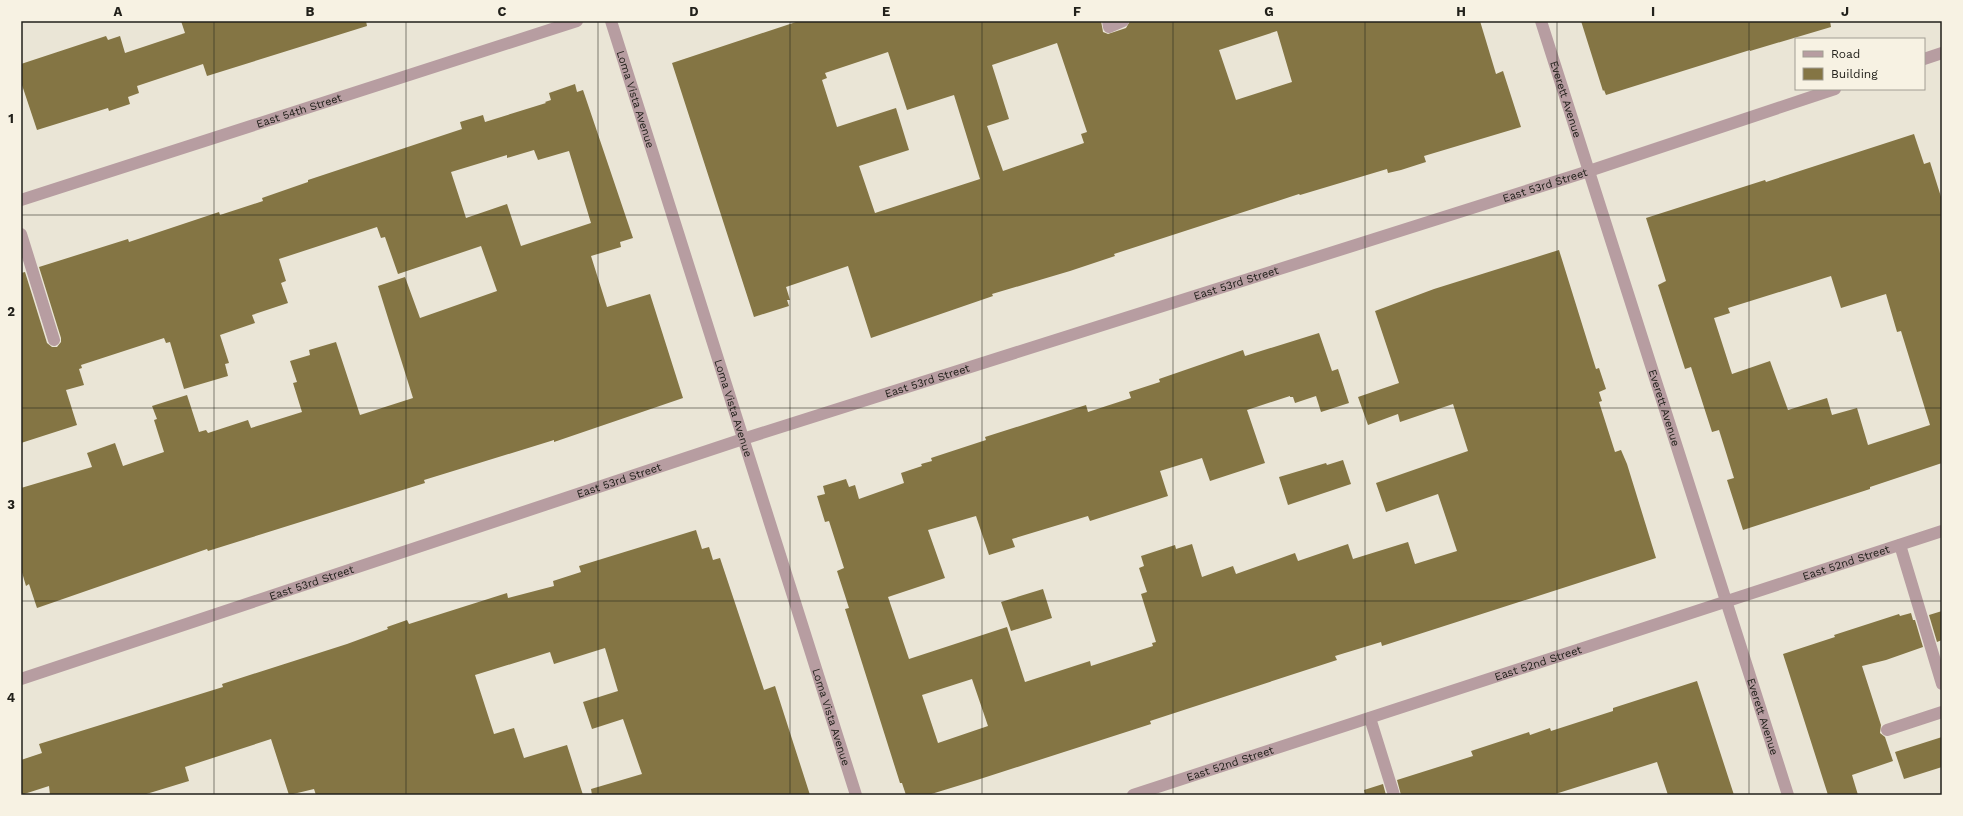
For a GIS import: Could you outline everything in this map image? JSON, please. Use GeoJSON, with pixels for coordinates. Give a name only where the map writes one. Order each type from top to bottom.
{"type":"FeatureCollection","features":[{"type":"Feature","properties":{"kind":"street","name":"East 54th Street"},"geometry":{"type":"LineString","coordinates":[[21,200],[577,21]]}},
{"type":"Feature","properties":{"kind":"street","name":"Loma Vista Avenue"},"geometry":{"type":"LineString","coordinates":[[611,21],[856,795]]}},
{"type":"Feature","properties":{"kind":"street"},"geometry":{"type":"LineString","coordinates":[[1108,21],[1109,27],[1123,21]]}},
{"type":"Feature","properties":{"kind":"street","name":"Everett Avenue"},"geometry":{"type":"LineString","coordinates":[[1541,21],[1788,795]]}},
{"type":"Feature","properties":{"kind":"street"},"geometry":{"type":"LineString","coordinates":[[1925,59],[1942,53]]}},
{"type":"Feature","properties":{"kind":"street","name":"East 53rd Street"},"geometry":{"type":"LineString","coordinates":[[21,678],[743,439],[1589,171],[1832,90]]}},
{"type":"Feature","properties":{"kind":"street"},"geometry":{"type":"LineString","coordinates":[[21,234],[54,340]]}},
{"type":"Feature","properties":{"kind":"street","name":"East 52nd Street"},"geometry":{"type":"LineString","coordinates":[[1133,795],[1942,531]]}},
{"type":"Feature","properties":{"kind":"street"},"geometry":{"type":"LineString","coordinates":[[1900,545],[1942,684]]}},
{"type":"Feature","properties":{"kind":"street"},"geometry":{"type":"LineString","coordinates":[[1887,730],[1942,712]]}},
{"type":"Feature","properties":{"kind":"street"},"geometry":{"type":"LineString","coordinates":[[1370,718],[1394,795]]}},
{"type":"Feature","properties":{"kind":"building"},"geometry":{"type":"Polygon","coordinates":[[[181,21],[366,21],[367,26],[207,76],[203,64],[137,86],[139,93],[128,97],[130,104],[109,111],[108,108],[37,130],[21,82],[21,64],[106,36],[108,40],[120,36],[125,53],[185,33],[181,21]]]}},
{"type":"Feature","properties":{"kind":"building"},"geometry":{"type":"Polygon","coordinates":[[[799,21],[1101,21],[1103,32],[1108,34],[1126,28],[1130,21],[1480,21],[1496,74],[1503,71],[1521,127],[1424,156],[1426,162],[1401,170],[1388,173],[1387,169],[1300,195],[1299,194],[1114,254],[1115,256],[992,294],[993,296],[871,338],[848,266],[786,287],[790,300],[787,300],[789,306],[754,317],[672,63],[799,21]],[[1277,31],[1219,50],[1236,100],[1292,82],[1277,31]],[[1057,43],[992,65],[1009,119],[987,126],[1003,171],[1084,143],[1081,134],[1087,132],[1057,43]],[[888,52],[825,73],[827,78],[822,80],[837,127],[896,108],[909,150],[859,166],[875,213],[980,179],[954,95],[907,110],[888,52]]]}},
{"type":"Feature","properties":{"kind":"building"},"geometry":{"type":"Polygon","coordinates":[[[1581,21],[1830,21],[1831,27],[1750,50],[1606,95],[1604,90],[1603,91],[1581,21]]]}},
{"type":"Feature","properties":{"kind":"building"},"geometry":{"type":"Polygon","coordinates":[[[575,84],[577,92],[583,90],[633,238],[620,242],[621,247],[591,256],[607,307],[650,294],[683,398],[554,442],[554,440],[424,480],[425,483],[208,551],[207,549],[37,608],[29,584],[26,586],[21,569],[21,488],[92,467],[87,453],[115,443],[123,466],[164,452],[154,420],[157,419],[152,406],[187,395],[199,432],[206,430],[208,433],[248,420],[251,428],[302,412],[293,383],[297,382],[290,361],[310,355],[309,350],[336,342],[360,415],[413,398],[378,286],[405,277],[420,318],[497,291],[481,246],[398,274],[385,237],[381,238],[377,227],[279,259],[286,281],[281,283],[288,303],[252,315],[255,323],[220,335],[229,363],[225,364],[228,376],[184,389],[170,342],[166,343],[164,338],[81,365],[82,368],[79,369],[84,385],[66,390],[77,425],[21,443],[21,273],[25,272],[47,343],[52,347],[57,347],[61,342],[61,338],[39,267],[128,239],[129,242],[219,212],[220,215],[263,201],[262,198],[308,182],[308,180],[462,129],[460,122],[483,115],[485,122],[546,103],[545,102],[551,100],[549,93],[575,84]],[[534,150],[507,158],[507,155],[451,172],[466,218],[507,204],[521,246],[591,223],[569,151],[538,160],[534,150]]]}},
{"type":"Feature","properties":{"kind":"building"},"geometry":{"type":"Polygon","coordinates":[[[1914,134],[1924,164],[1930,162],[1942,200],[1942,463],[1870,487],[1870,489],[1743,530],[1727,480],[1734,478],[1719,430],[1712,432],[1691,367],[1685,369],[1658,285],[1666,281],[1646,218],[1765,180],[1766,182],[1914,134]],[[1831,276],[1728,308],[1730,313],[1714,318],[1732,374],[1770,361],[1788,410],[1827,398],[1832,415],[1857,408],[1868,445],[1930,425],[1901,331],[1897,332],[1886,294],[1841,308],[1831,276]]]}},
{"type":"Feature","properties":{"kind":"building"},"geometry":{"type":"Polygon","coordinates":[[[1559,250],[1596,369],[1599,368],[1606,389],[1599,392],[1602,401],[1599,402],[1615,452],[1621,450],[1627,464],[1656,558],[1382,646],[1381,642],[1335,656],[1337,660],[1150,721],[1151,724],[977,780],[928,795],[906,795],[902,783],[900,783],[845,609],[849,608],[837,571],[844,568],[829,521],[825,522],[817,496],[825,494],[823,486],[846,479],[849,487],[855,485],[859,499],[904,483],[901,473],[932,461],[931,458],[986,440],[985,437],[1086,405],[1088,412],[1131,398],[1129,392],[1160,382],[1159,379],[1243,350],[1245,356],[1319,333],[1332,371],[1338,369],[1349,403],[1321,412],[1316,396],[1295,403],[1293,397],[1290,396],[1247,410],[1265,463],[1210,481],[1202,458],[1160,471],[1168,496],[1090,521],[1088,516],[1012,539],[1015,547],[989,555],[976,516],[928,530],[945,578],[888,597],[909,659],[1007,627],[1025,682],[1090,661],[1091,666],[1153,646],[1152,643],[1156,642],[1141,594],[1147,592],[1139,568],[1144,566],[1141,556],[1175,545],[1176,549],[1192,544],[1202,577],[1233,566],[1236,574],[1295,553],[1298,561],[1348,544],[1353,559],[1408,542],[1415,564],[1457,551],[1438,494],[1386,512],[1376,483],[1468,451],[1453,404],[1400,422],[1398,414],[1368,425],[1358,397],[1399,383],[1375,311],[1434,289],[1559,250]],[[972,679],[922,695],[938,743],[988,726],[972,679]]]}},
{"type":"Feature","properties":{"kind":"building"},"geometry":{"type":"Polygon","coordinates":[[[1343,460],[1351,484],[1288,505],[1279,477],[1326,463],[1327,465],[1343,460]]]}},
{"type":"Feature","properties":{"kind":"building"},"geometry":{"type":"Polygon","coordinates":[[[696,530],[702,549],[709,547],[713,560],[720,558],[764,690],[775,686],[810,795],[592,795],[591,789],[642,774],[623,719],[592,729],[583,702],[618,691],[605,648],[554,664],[550,652],[475,675],[494,734],[514,728],[524,758],[567,745],[583,795],[316,795],[314,789],[289,795],[271,739],[185,767],[189,781],[143,795],[50,795],[49,786],[21,795],[21,760],[42,753],[39,744],[223,687],[222,684],[347,644],[388,629],[387,627],[407,620],[409,624],[507,593],[508,598],[554,586],[553,581],[581,572],[579,566],[696,530]]]}},
{"type":"Feature","properties":{"kind":"building"},"geometry":{"type":"Polygon","coordinates":[[[1043,589],[1052,618],[1011,631],[1001,602],[1043,589]]]}},
{"type":"Feature","properties":{"kind":"building"},"geometry":{"type":"Polygon","coordinates":[[[1942,611],[1942,640],[1937,642],[1929,615],[1942,611]]]}},
{"type":"Feature","properties":{"kind":"building"},"geometry":{"type":"Polygon","coordinates":[[[1911,613],[1913,620],[1915,620],[1923,647],[1886,660],[1862,666],[1881,725],[1880,733],[1885,737],[1893,761],[1852,775],[1858,795],[1828,795],[1783,654],[1835,637],[1834,635],[1899,614],[1900,616],[1911,613]]]}},
{"type":"Feature","properties":{"kind":"building"},"geometry":{"type":"Polygon","coordinates":[[[1697,681],[1734,795],[1668,795],[1657,762],[1552,795],[1401,795],[1397,780],[1473,756],[1471,751],[1529,732],[1530,735],[1550,728],[1551,731],[1613,711],[1613,708],[1697,681]]]}},
{"type":"Feature","properties":{"kind":"building"},"geometry":{"type":"Polygon","coordinates":[[[1942,737],[1942,767],[1904,779],[1895,752],[1942,737]]]}},
{"type":"Feature","properties":{"kind":"building"},"geometry":{"type":"Polygon","coordinates":[[[1383,784],[1386,795],[1365,795],[1364,790],[1383,784]]]}}]}
